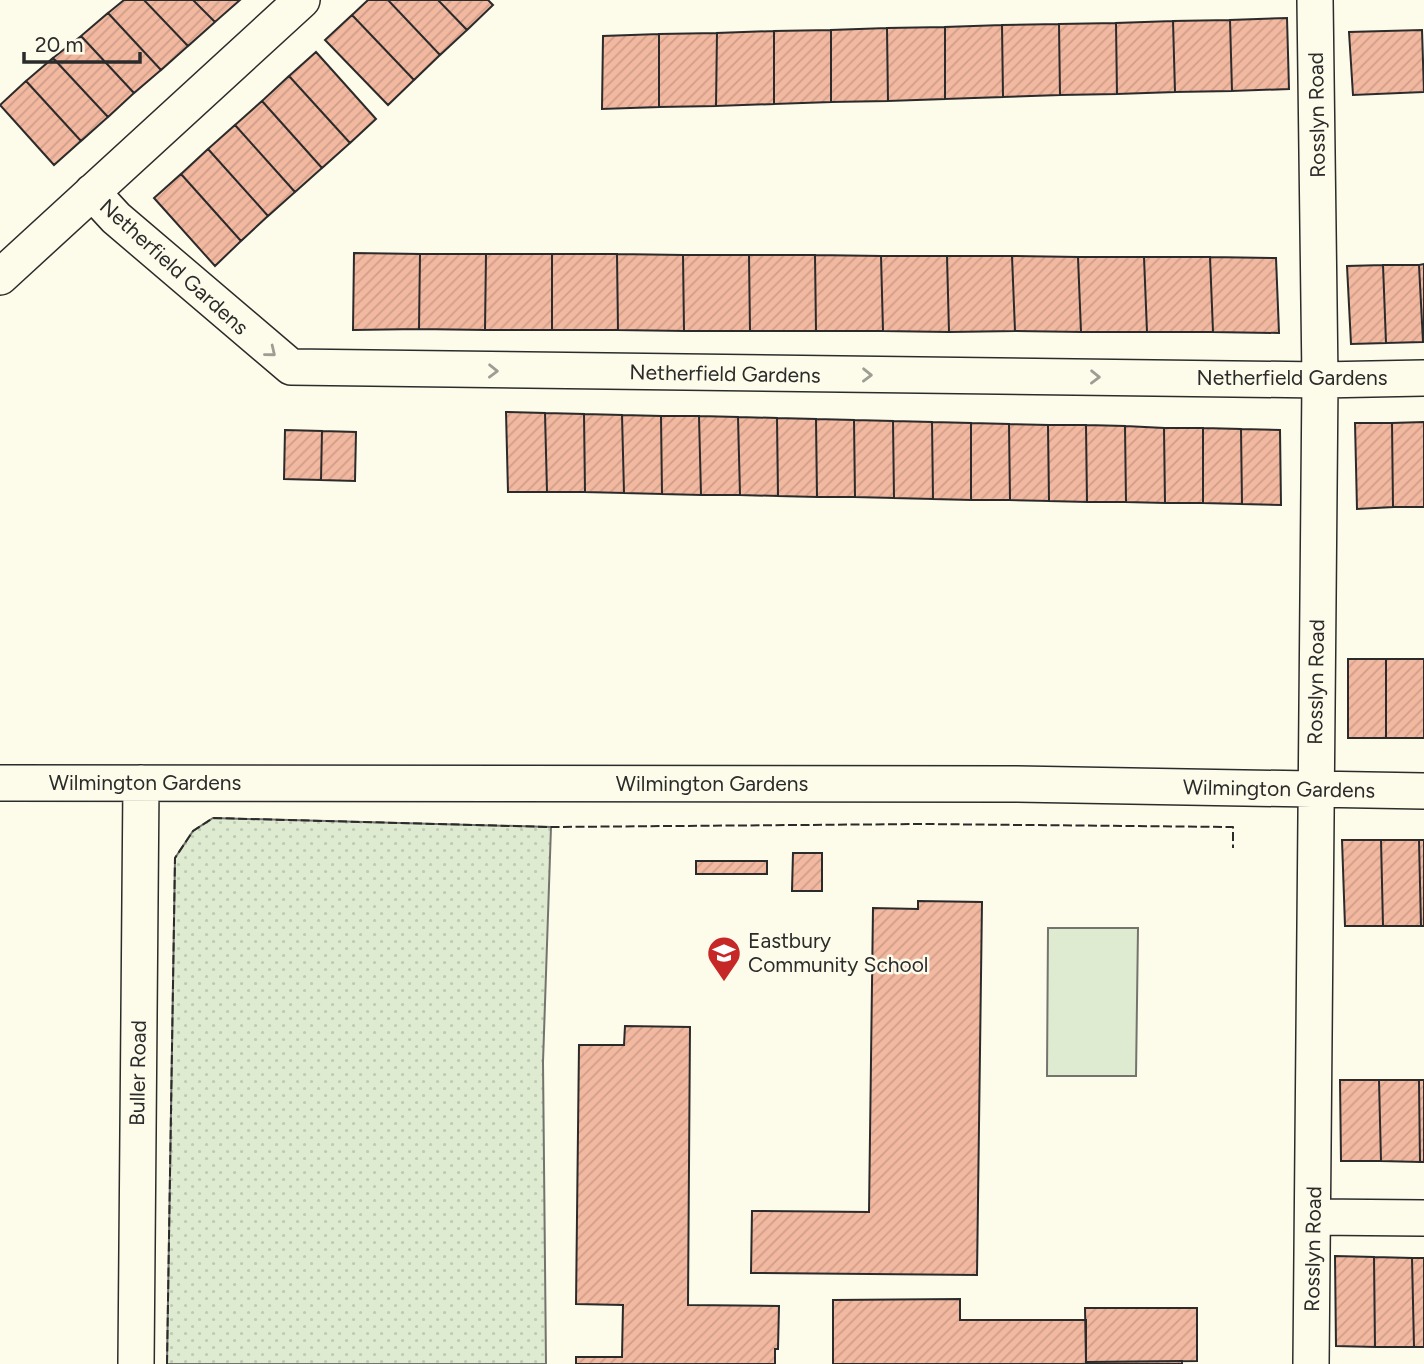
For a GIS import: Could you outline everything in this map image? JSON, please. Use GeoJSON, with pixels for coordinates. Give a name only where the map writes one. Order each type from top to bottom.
{"type":"FeatureCollection","features":[{"type":"Feature","properties":{"kind":"street"},"geometry":{"type":"LineString","coordinates":[[0,277],[302,0]]}},
{"type":"Feature","properties":{"kind":"street","name":"Rosslyn Road"},"geometry":{"type":"LineString","coordinates":[[1311,1364],[1321,380],[1315,0]]}},
{"type":"Feature","properties":{"kind":"street","name":"Netherfield Gardens"},"geometry":{"type":"LineString","coordinates":[[92,192],[116,218],[291,367],[1321,380],[1424,378]]}},
{"type":"Feature","properties":{"kind":"street","name":"Wilmington Gardens"},"geometry":{"type":"LineString","coordinates":[[0,783],[1017,784],[1424,791]]}},
{"type":"Feature","properties":{"kind":"street","name":"Buller Road"},"geometry":{"type":"LineString","coordinates":[[136,1364],[141,783]]}},
{"type":"Feature","properties":{"kind":"street"},"geometry":{"type":"LineString","coordinates":[[1314,1217],[1424,1218]]}},
{"type":"Feature","properties":{"kind":"green space"},"geometry":{"type":"Polygon","coordinates":[[[213,818],[551,827],[543,1062],[546,1364],[167,1364],[175,858],[193,831],[213,818]]]}},
{"type":"Feature","properties":{"kind":"green space"},"geometry":{"type":"Polygon","coordinates":[[[1048,928],[1138,928],[1136,1076],[1047,1076],[1048,928]]]}},
{"type":"Feature","properties":{"kind":"building"},"geometry":{"type":"Polygon","coordinates":[[[124,0],[144,0],[188,46],[161,70],[108,13],[124,0]]]}},
{"type":"Feature","properties":{"kind":"building"},"geometry":{"type":"Polygon","coordinates":[[[144,0],[193,0],[215,22],[188,46],[144,0]]]}},
{"type":"Feature","properties":{"kind":"building"},"geometry":{"type":"Polygon","coordinates":[[[193,0],[240,0],[215,22],[193,0]]]}},
{"type":"Feature","properties":{"kind":"building"},"geometry":{"type":"Polygon","coordinates":[[[368,0],[388,0],[440,55],[414,80],[352,15],[368,0]]]}},
{"type":"Feature","properties":{"kind":"building"},"geometry":{"type":"Polygon","coordinates":[[[388,0],[438,0],[467,30],[440,55],[388,0]]]}},
{"type":"Feature","properties":{"kind":"building"},"geometry":{"type":"Polygon","coordinates":[[[438,0],[488,0],[493,5],[467,30],[438,0]]]}},
{"type":"Feature","properties":{"kind":"building"},"geometry":{"type":"Polygon","coordinates":[[[108,13],[161,70],[134,93],[81,36],[108,13]]]}},
{"type":"Feature","properties":{"kind":"building"},"geometry":{"type":"Polygon","coordinates":[[[352,15],[414,80],[388,105],[325,40],[352,15]]]}},
{"type":"Feature","properties":{"kind":"building"},"geometry":{"type":"Polygon","coordinates":[[[1287,18],[1289,89],[1232,91],[1230,20],[1287,18]]]}},
{"type":"Feature","properties":{"kind":"building"},"geometry":{"type":"Polygon","coordinates":[[[1230,20],[1232,91],[1175,92],[1173,21],[1230,20]]]}},
{"type":"Feature","properties":{"kind":"building"},"geometry":{"type":"Polygon","coordinates":[[[1173,21],[1175,92],[1117,94],[1116,23],[1173,21]]]}},
{"type":"Feature","properties":{"kind":"building"},"geometry":{"type":"Polygon","coordinates":[[[1116,23],[1117,94],[1060,95],[1059,24],[1116,23]]]}},
{"type":"Feature","properties":{"kind":"building"},"geometry":{"type":"Polygon","coordinates":[[[1059,24],[1060,95],[1003,97],[1002,25],[1059,24]]]}},
{"type":"Feature","properties":{"kind":"building"},"geometry":{"type":"Polygon","coordinates":[[[1002,25],[1003,97],[945,99],[945,27],[1002,25]]]}},
{"type":"Feature","properties":{"kind":"building"},"geometry":{"type":"Polygon","coordinates":[[[945,27],[945,99],[888,101],[887,28],[945,27]]]}},
{"type":"Feature","properties":{"kind":"building"},"geometry":{"type":"Polygon","coordinates":[[[887,28],[888,101],[831,102],[831,30],[887,28]]]}},
{"type":"Feature","properties":{"kind":"building"},"geometry":{"type":"Polygon","coordinates":[[[831,30],[831,102],[774,104],[774,31],[831,30]]]}},
{"type":"Feature","properties":{"kind":"building"},"geometry":{"type":"Polygon","coordinates":[[[1422,30],[1424,92],[1353,95],[1349,32],[1422,30]]]}},
{"type":"Feature","properties":{"kind":"building"},"geometry":{"type":"Polygon","coordinates":[[[774,31],[774,104],[716,106],[717,33],[774,31]]]}},
{"type":"Feature","properties":{"kind":"building"},"geometry":{"type":"Polygon","coordinates":[[[717,33],[716,106],[659,107],[659,34],[717,33]]]}},
{"type":"Feature","properties":{"kind":"building"},"geometry":{"type":"Polygon","coordinates":[[[659,34],[659,107],[602,109],[603,36],[659,34]]]}},
{"type":"Feature","properties":{"kind":"building"},"geometry":{"type":"Polygon","coordinates":[[[81,36],[134,93],[108,117],[53,58],[81,36]]]}},
{"type":"Feature","properties":{"kind":"building"},"geometry":{"type":"Polygon","coordinates":[[[316,52],[376,119],[350,143],[289,76],[316,52]]]}},
{"type":"Feature","properties":{"kind":"building"},"geometry":{"type":"Polygon","coordinates":[[[53,58],[108,117],[81,141],[26,81],[53,58]]]}},
{"type":"Feature","properties":{"kind":"building"},"geometry":{"type":"Polygon","coordinates":[[[289,76],[350,143],[322,168],[262,101],[289,76]]]}},
{"type":"Feature","properties":{"kind":"building"},"geometry":{"type":"Polygon","coordinates":[[[26,81],[81,141],[54,165],[0,105],[26,81]]]}},
{"type":"Feature","properties":{"kind":"building"},"geometry":{"type":"Polygon","coordinates":[[[262,101],[322,168],[295,192],[235,125],[262,101]]]}},
{"type":"Feature","properties":{"kind":"building"},"geometry":{"type":"Polygon","coordinates":[[[235,125],[295,192],[268,216],[208,149],[235,125]]]}},
{"type":"Feature","properties":{"kind":"building"},"geometry":{"type":"Polygon","coordinates":[[[208,149],[268,216],[241,241],[181,174],[208,149]]]}},
{"type":"Feature","properties":{"kind":"building"},"geometry":{"type":"Polygon","coordinates":[[[181,174],[241,241],[215,266],[154,198],[181,174]]]}},
{"type":"Feature","properties":{"kind":"building"},"geometry":{"type":"Polygon","coordinates":[[[354,253],[420,254],[419,329],[353,330],[354,253]]]}},
{"type":"Feature","properties":{"kind":"building"},"geometry":{"type":"Polygon","coordinates":[[[420,254],[486,254],[485,330],[419,329],[420,254]]]}},
{"type":"Feature","properties":{"kind":"building"},"geometry":{"type":"Polygon","coordinates":[[[486,254],[552,254],[552,330],[485,330],[486,254]]]}},
{"type":"Feature","properties":{"kind":"building"},"geometry":{"type":"Polygon","coordinates":[[[552,254],[617,254],[618,330],[552,330],[552,254]]]}},
{"type":"Feature","properties":{"kind":"building"},"geometry":{"type":"Polygon","coordinates":[[[617,254],[683,255],[684,331],[618,330],[617,254]]]}},
{"type":"Feature","properties":{"kind":"building"},"geometry":{"type":"Polygon","coordinates":[[[683,255],[749,255],[750,331],[684,331],[683,255]]]}},
{"type":"Feature","properties":{"kind":"building"},"geometry":{"type":"Polygon","coordinates":[[[749,255],[815,255],[816,331],[750,331],[749,255]]]}},
{"type":"Feature","properties":{"kind":"building"},"geometry":{"type":"Polygon","coordinates":[[[815,255],[881,256],[883,331],[816,331],[815,255]]]}},
{"type":"Feature","properties":{"kind":"building"},"geometry":{"type":"Polygon","coordinates":[[[881,256],[947,256],[949,332],[883,331],[881,256]]]}},
{"type":"Feature","properties":{"kind":"building"},"geometry":{"type":"Polygon","coordinates":[[[947,256],[1012,256],[1015,331],[949,332],[947,256]]]}},
{"type":"Feature","properties":{"kind":"building"},"geometry":{"type":"Polygon","coordinates":[[[1012,256],[1078,257],[1081,332],[1015,331],[1012,256]]]}},
{"type":"Feature","properties":{"kind":"building"},"geometry":{"type":"Polygon","coordinates":[[[1078,257],[1144,257],[1147,332],[1081,332],[1078,257]]]}},
{"type":"Feature","properties":{"kind":"building"},"geometry":{"type":"Polygon","coordinates":[[[1144,257],[1210,257],[1213,332],[1147,332],[1144,257]]]}},
{"type":"Feature","properties":{"kind":"building"},"geometry":{"type":"Polygon","coordinates":[[[1210,257],[1276,258],[1279,333],[1213,332],[1210,257]]]}},
{"type":"Feature","properties":{"kind":"building"},"geometry":{"type":"Polygon","coordinates":[[[1424,264],[1424,342],[1423,342],[1419,265],[1424,264]]]}},
{"type":"Feature","properties":{"kind":"building"},"geometry":{"type":"Polygon","coordinates":[[[1383,265],[1419,265],[1423,342],[1386,343],[1383,265]]]}},
{"type":"Feature","properties":{"kind":"building"},"geometry":{"type":"Polygon","coordinates":[[[1383,265],[1386,343],[1351,344],[1347,266],[1383,265]]]}},
{"type":"Feature","properties":{"kind":"building"},"geometry":{"type":"Polygon","coordinates":[[[506,412],[545,413],[547,492],[508,492],[506,412]]]}},
{"type":"Feature","properties":{"kind":"building"},"geometry":{"type":"Polygon","coordinates":[[[545,413],[584,414],[585,492],[547,492],[545,413]]]}},
{"type":"Feature","properties":{"kind":"building"},"geometry":{"type":"Polygon","coordinates":[[[584,414],[622,415],[624,493],[585,492],[584,414]]]}},
{"type":"Feature","properties":{"kind":"building"},"geometry":{"type":"Polygon","coordinates":[[[622,415],[661,416],[662,494],[624,493],[622,415]]]}},
{"type":"Feature","properties":{"kind":"building"},"geometry":{"type":"Polygon","coordinates":[[[661,416],[699,416],[701,495],[662,494],[661,416]]]}},
{"type":"Feature","properties":{"kind":"building"},"geometry":{"type":"Polygon","coordinates":[[[699,416],[738,417],[740,495],[701,495],[699,416]]]}},
{"type":"Feature","properties":{"kind":"building"},"geometry":{"type":"Polygon","coordinates":[[[738,417],[777,418],[778,496],[740,495],[738,417]]]}},
{"type":"Feature","properties":{"kind":"building"},"geometry":{"type":"Polygon","coordinates":[[[777,418],[816,419],[817,497],[778,496],[777,418]]]}},
{"type":"Feature","properties":{"kind":"building"},"geometry":{"type":"Polygon","coordinates":[[[816,419],[854,420],[855,497],[817,497],[816,419]]]}},
{"type":"Feature","properties":{"kind":"building"},"geometry":{"type":"Polygon","coordinates":[[[854,420],[893,421],[894,498],[855,497],[854,420]]]}},
{"type":"Feature","properties":{"kind":"building"},"geometry":{"type":"Polygon","coordinates":[[[893,421],[932,422],[933,499],[894,498],[893,421]]]}},
{"type":"Feature","properties":{"kind":"building"},"geometry":{"type":"Polygon","coordinates":[[[932,422],[971,423],[971,500],[933,499],[932,422]]]}},
{"type":"Feature","properties":{"kind":"building"},"geometry":{"type":"Polygon","coordinates":[[[1424,422],[1424,507],[1393,507],[1392,423],[1424,422]]]}},
{"type":"Feature","properties":{"kind":"building"},"geometry":{"type":"Polygon","coordinates":[[[971,423],[1009,424],[1010,500],[971,500],[971,423]]]}},
{"type":"Feature","properties":{"kind":"building"},"geometry":{"type":"Polygon","coordinates":[[[1355,423],[1392,423],[1393,507],[1357,509],[1355,423]]]}},
{"type":"Feature","properties":{"kind":"building"},"geometry":{"type":"Polygon","coordinates":[[[1009,424],[1048,425],[1049,501],[1010,500],[1009,424]]]}},
{"type":"Feature","properties":{"kind":"building"},"geometry":{"type":"Polygon","coordinates":[[[1048,425],[1086,425],[1087,502],[1049,501],[1048,425]]]}},
{"type":"Feature","properties":{"kind":"building"},"geometry":{"type":"Polygon","coordinates":[[[1086,425],[1125,426],[1126,502],[1087,502],[1086,425]]]}},
{"type":"Feature","properties":{"kind":"building"},"geometry":{"type":"Polygon","coordinates":[[[1125,426],[1164,428],[1165,503],[1126,502],[1125,426]]]}},
{"type":"Feature","properties":{"kind":"building"},"geometry":{"type":"Polygon","coordinates":[[[1164,428],[1203,428],[1203,503],[1165,503],[1164,428]]]}},
{"type":"Feature","properties":{"kind":"building"},"geometry":{"type":"Polygon","coordinates":[[[1203,428],[1241,429],[1242,504],[1203,503],[1203,428]]]}},
{"type":"Feature","properties":{"kind":"building"},"geometry":{"type":"Polygon","coordinates":[[[1241,429],[1280,430],[1281,505],[1242,504],[1241,429]]]}},
{"type":"Feature","properties":{"kind":"building"},"geometry":{"type":"Polygon","coordinates":[[[285,430],[322,431],[321,480],[284,479],[285,430]]]}},
{"type":"Feature","properties":{"kind":"building"},"geometry":{"type":"Polygon","coordinates":[[[322,431],[356,432],[355,481],[321,480],[322,431]]]}},
{"type":"Feature","properties":{"kind":"building"},"geometry":{"type":"Polygon","coordinates":[[[1348,659],[1386,659],[1386,738],[1348,738],[1348,659]]]}},
{"type":"Feature","properties":{"kind":"building"},"geometry":{"type":"Polygon","coordinates":[[[1386,659],[1424,659],[1424,738],[1386,738],[1386,659]]]}},
{"type":"Feature","properties":{"kind":"building"},"geometry":{"type":"Polygon","coordinates":[[[1342,840],[1381,840],[1383,926],[1345,926],[1342,840]]]}},
{"type":"Feature","properties":{"kind":"building"},"geometry":{"type":"Polygon","coordinates":[[[1381,840],[1419,840],[1421,926],[1383,926],[1381,840]]]}},
{"type":"Feature","properties":{"kind":"building"},"geometry":{"type":"Polygon","coordinates":[[[1419,840],[1424,840],[1424,926],[1421,926],[1419,840]]]}},
{"type":"Feature","properties":{"kind":"building"},"geometry":{"type":"Polygon","coordinates":[[[793,853],[822,853],[822,891],[792,891],[793,853]]]}},
{"type":"Feature","properties":{"kind":"building"},"geometry":{"type":"Polygon","coordinates":[[[696,861],[767,861],[767,874],[696,874],[696,861]]]}},
{"type":"Feature","properties":{"kind":"building"},"geometry":{"type":"Polygon","coordinates":[[[918,901],[982,902],[977,1275],[751,1273],[752,1211],[869,1212],[873,908],[918,909],[918,901]]]}},
{"type":"Feature","properties":{"kind":"building"},"geometry":{"type":"Polygon","coordinates":[[[625,1026],[690,1027],[688,1305],[779,1306],[775,1364],[576,1364],[576,1357],[622,1357],[623,1305],[576,1304],[579,1045],[624,1045],[625,1026]]]}},
{"type":"Feature","properties":{"kind":"building"},"geometry":{"type":"Polygon","coordinates":[[[1340,1080],[1379,1080],[1381,1161],[1341,1161],[1340,1080]]]}},
{"type":"Feature","properties":{"kind":"building"},"geometry":{"type":"Polygon","coordinates":[[[1379,1080],[1419,1080],[1420,1162],[1381,1161],[1379,1080]]]}},
{"type":"Feature","properties":{"kind":"building"},"geometry":{"type":"Polygon","coordinates":[[[1419,1080],[1424,1080],[1424,1162],[1420,1162],[1419,1080]]]}},
{"type":"Feature","properties":{"kind":"building"},"geometry":{"type":"Polygon","coordinates":[[[1335,1256],[1374,1257],[1375,1347],[1336,1346],[1335,1256]]]}},
{"type":"Feature","properties":{"kind":"building"},"geometry":{"type":"Polygon","coordinates":[[[1374,1257],[1412,1258],[1414,1347],[1375,1347],[1374,1257]]]}},
{"type":"Feature","properties":{"kind":"building"},"geometry":{"type":"Polygon","coordinates":[[[1412,1258],[1424,1258],[1424,1347],[1414,1347],[1412,1258]]]}},
{"type":"Feature","properties":{"kind":"building"},"geometry":{"type":"Polygon","coordinates":[[[960,1299],[960,1320],[1086,1320],[1086,1362],[1182,1361],[1182,1364],[833,1364],[833,1300],[960,1299]]]}},
{"type":"Feature","properties":{"kind":"building"},"geometry":{"type":"Polygon","coordinates":[[[1085,1308],[1197,1308],[1197,1361],[1086,1362],[1085,1308]]]}},
{"type":"Feature","properties":{"kind":"fence"},"geometry":{"type":"LineString","coordinates":[[167,1364],[175,858],[193,831],[213,818],[551,827],[922,824],[1233,827],[1233,848]]}},
{"type":"Feature","properties":{"kind":"place","name":"Eastbury Community School"},"geometry":{"type":"Point","coordinates":[724,983]}}]}
